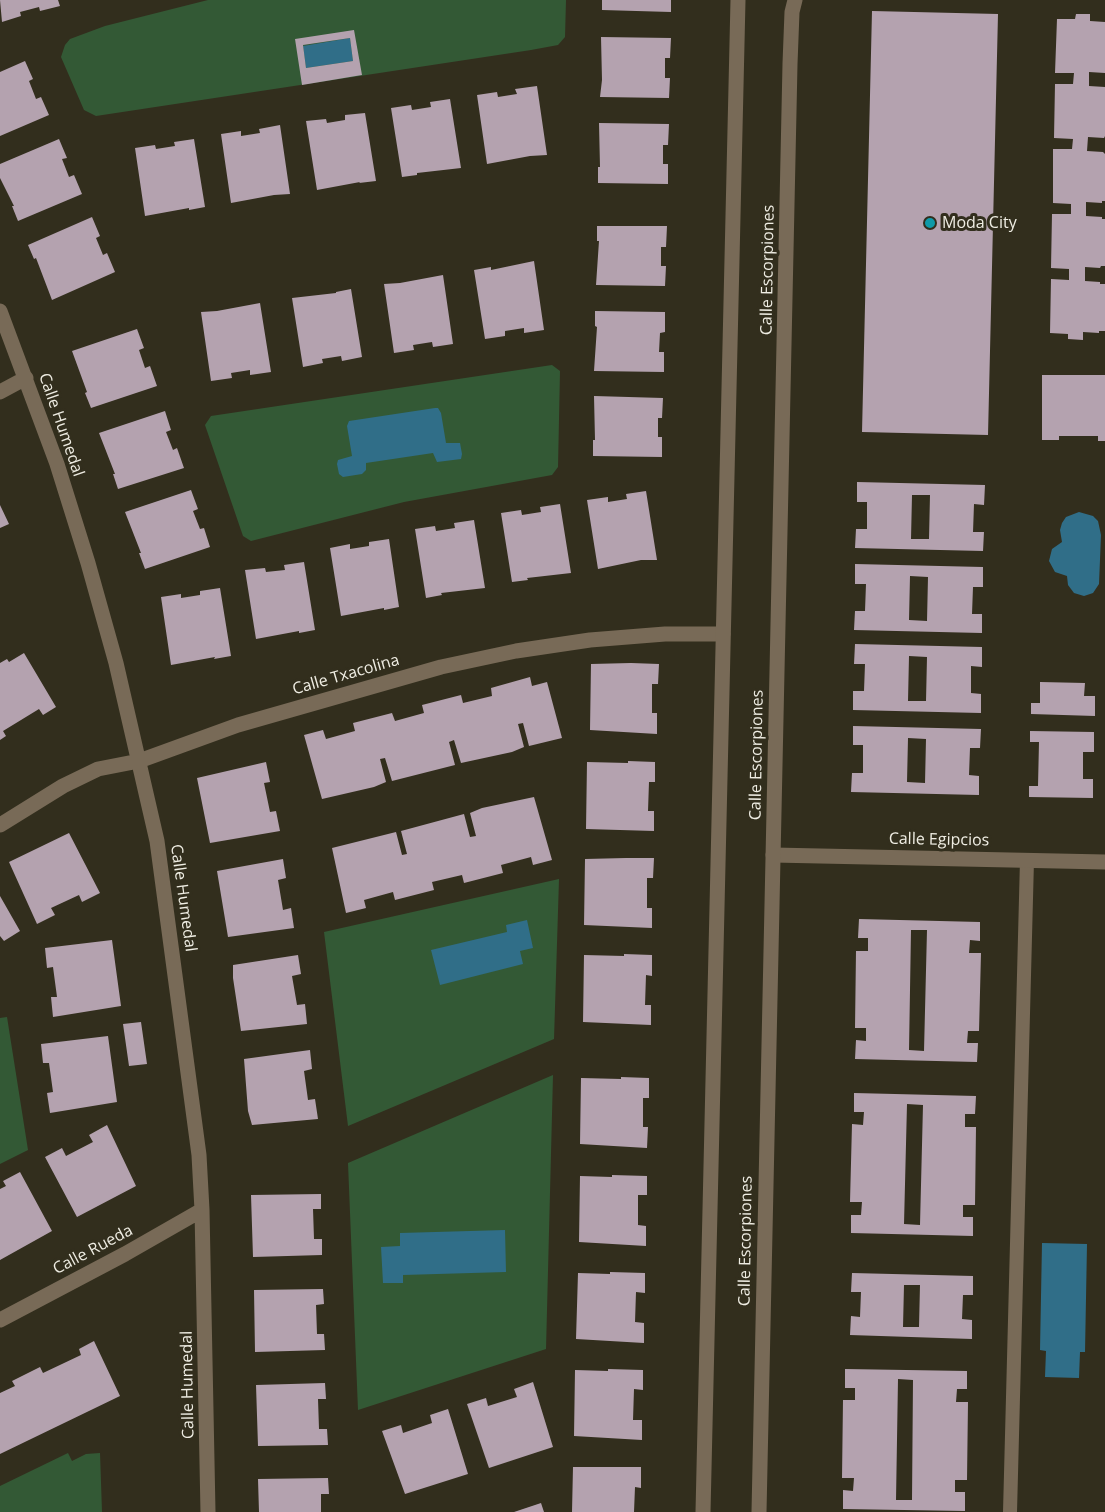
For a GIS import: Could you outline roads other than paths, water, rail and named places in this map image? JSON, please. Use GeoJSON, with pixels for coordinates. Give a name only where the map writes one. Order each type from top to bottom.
{"type":"FeatureCollection","features":[{"type":"Feature","properties":{"kind":"street"},"geometry":{"type":"LineString","coordinates":[[703,1512],[738,0]]}},
{"type":"Feature","properties":{"kind":"street","name":"Calle Escorpiones"},"geometry":{"type":"LineString","coordinates":[[759,1512],[790,64],[792,12],[795,0]]}},
{"type":"Feature","properties":{"kind":"street","name":"Calle Humedal"},"geometry":{"type":"LineString","coordinates":[[0,311],[57,464],[88,563],[116,663],[158,841],[199,1155],[208,1512]]}},
{"type":"Feature","properties":{"kind":"street"},"geometry":{"type":"LineString","coordinates":[[0,392],[26,378]]}},
{"type":"Feature","properties":{"kind":"street","name":"Calle Txacolina"},"geometry":{"type":"LineString","coordinates":[[0,825],[83,775],[115,764],[139,761],[238,725],[441,667],[516,651],[590,639],[665,634],[723,634]]}},
{"type":"Feature","properties":{"kind":"street","name":"Calle Egipcios"},"geometry":{"type":"LineString","coordinates":[[773,855],[1105,862]]}},
{"type":"Feature","properties":{"kind":"street","name":"Calle Rueda"},"geometry":{"type":"LineString","coordinates":[[0,1320],[125,1254],[202,1210]]}},
{"type":"Feature","properties":{"kind":"lane"},"geometry":{"type":"LineString","coordinates":[[1010,1512],[1027,860]]}},
{"type":"Feature","properties":{"kind":"water"},"geometry":{"type":"Polygon","coordinates":[[[350,38],[353,61],[306,68],[303,46],[350,38]]]}},
{"type":"Feature","properties":{"kind":"water"},"geometry":{"type":"Polygon","coordinates":[[[438,408],[441,413],[446,443],[460,443],[461,459],[437,462],[433,453],[366,463],[366,470],[362,474],[343,477],[339,474],[338,460],[352,456],[347,426],[349,421],[438,408]]]}},
{"type":"Feature","properties":{"kind":"water"},"geometry":{"type":"Polygon","coordinates":[[[1079,512],[1093,516],[1098,521],[1101,535],[1099,584],[1093,593],[1084,596],[1074,593],[1068,585],[1067,576],[1055,572],[1049,561],[1052,549],[1062,542],[1060,530],[1062,523],[1066,517],[1079,512]]]}},
{"type":"Feature","properties":{"kind":"water"},"geometry":{"type":"Polygon","coordinates":[[[527,920],[533,948],[520,951],[523,964],[440,985],[431,950],[507,932],[506,925],[527,920]]]}},
{"type":"Feature","properties":{"kind":"water"},"geometry":{"type":"Polygon","coordinates":[[[505,1230],[506,1272],[403,1275],[403,1283],[383,1283],[381,1247],[400,1246],[400,1233],[505,1230]]]}},
{"type":"Feature","properties":{"kind":"water"},"geometry":{"type":"Polygon","coordinates":[[[1042,1243],[1087,1244],[1085,1352],[1080,1352],[1079,1378],[1045,1377],[1046,1351],[1040,1350],[1042,1243]]]}},
{"type":"Feature","properties":{"kind":"place","name":"Moda City"},"geometry":{"type":"Point","coordinates":[930,223]}}]}
